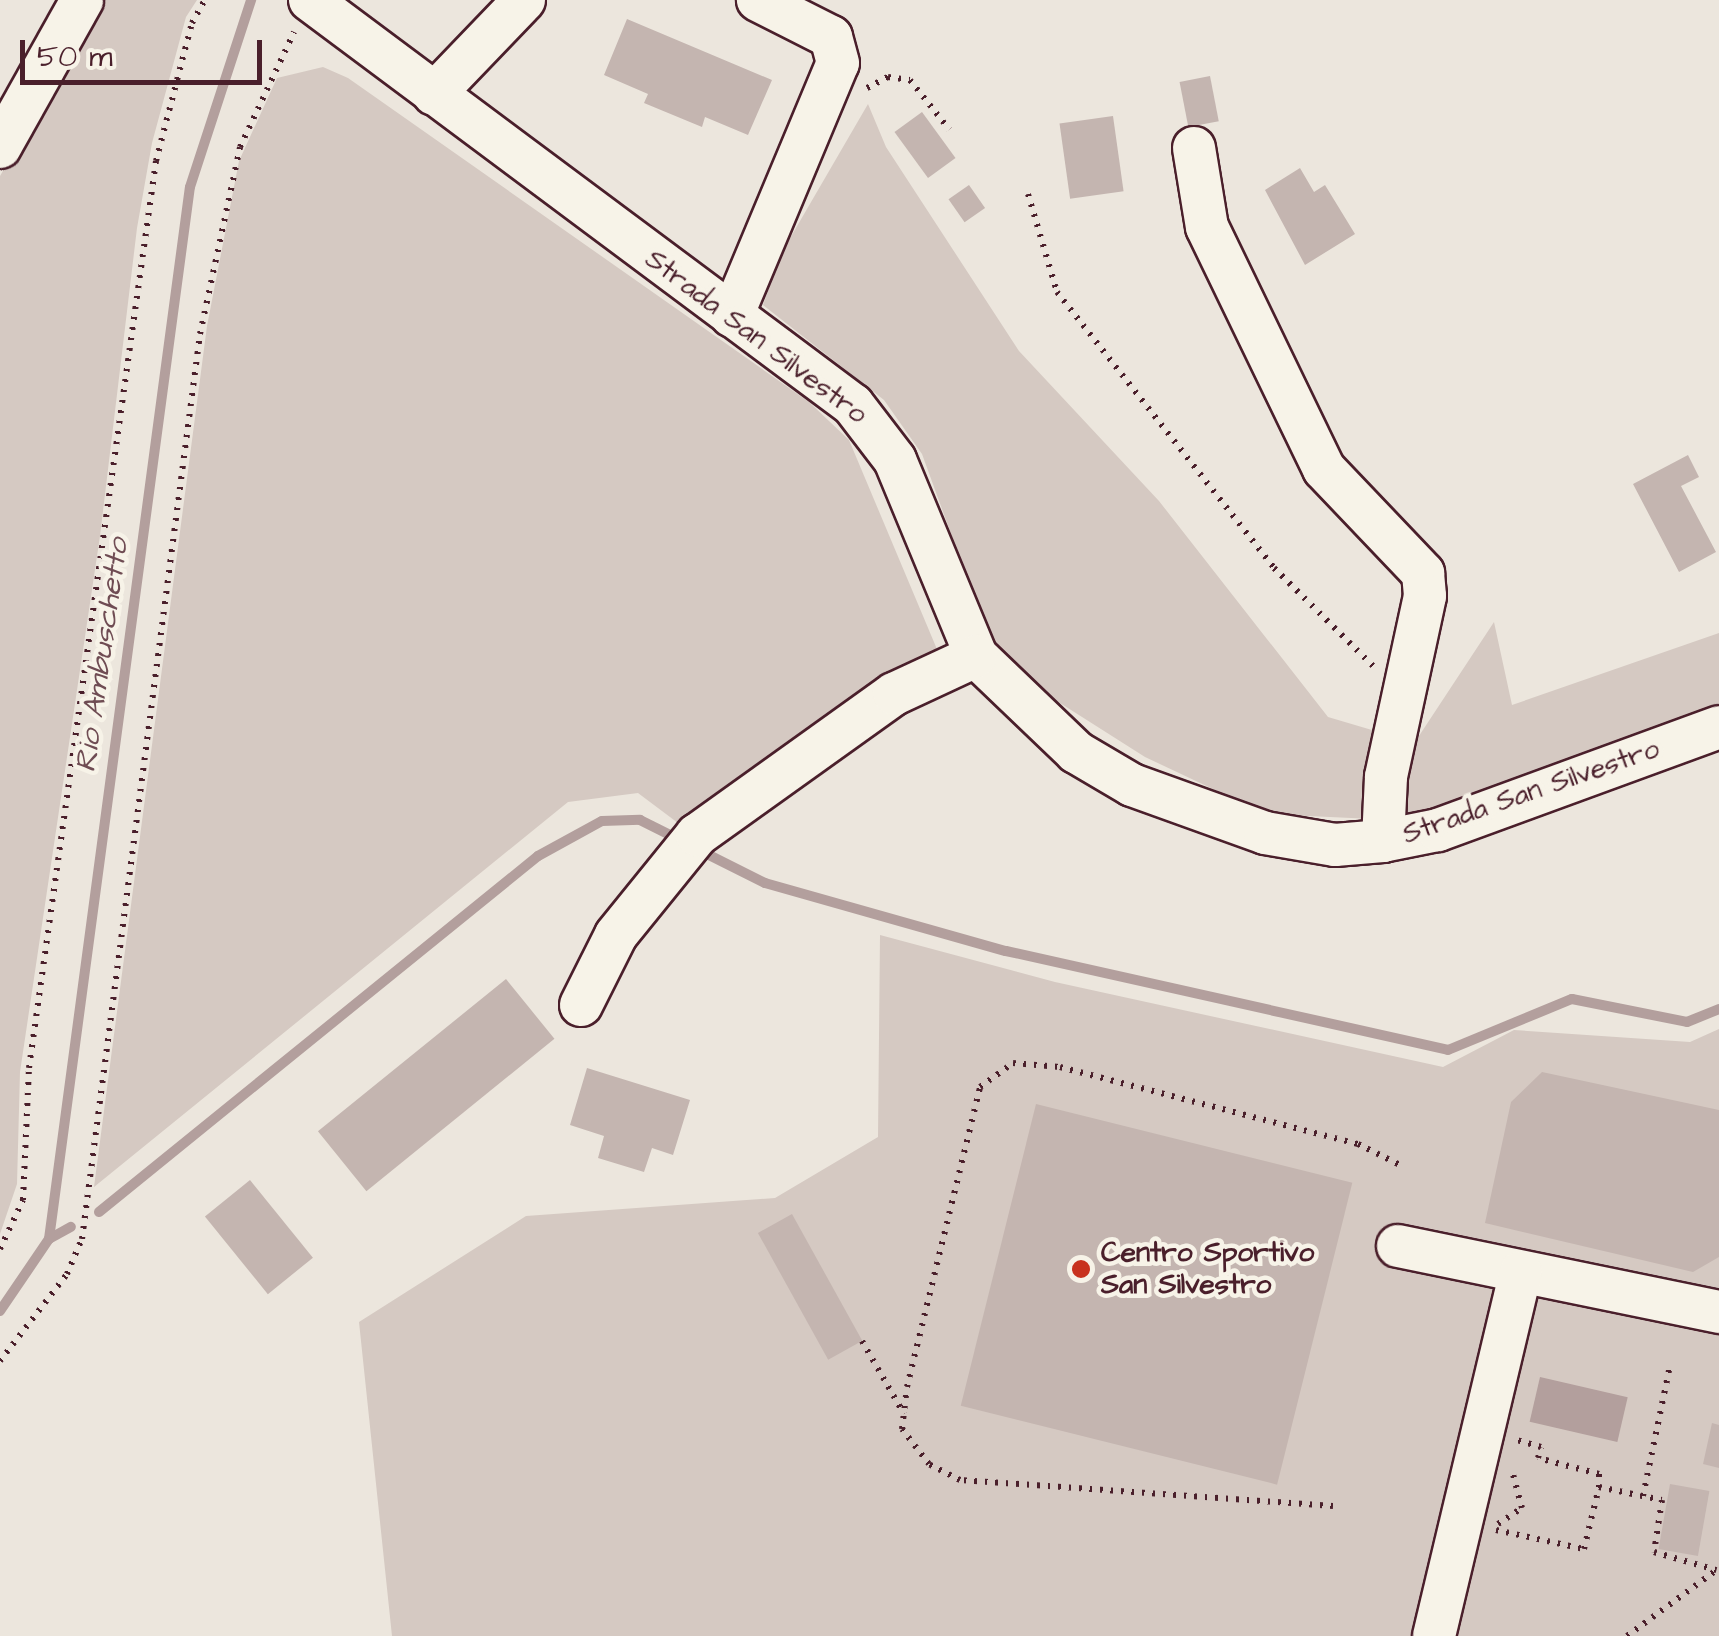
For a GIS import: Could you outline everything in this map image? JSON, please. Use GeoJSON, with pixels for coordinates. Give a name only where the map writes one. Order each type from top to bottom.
{"type":"FeatureCollection","features":[{"type":"Feature","properties":{"kind":"street"},"geometry":{"type":"LineString","coordinates":[[0,147],[82,0]]}},
{"type":"Feature","properties":{"kind":"street"},"geometry":{"type":"LineString","coordinates":[[434,94],[524,0]]}},
{"type":"Feature","properties":{"kind":"street"},"geometry":{"type":"LineString","coordinates":[[732,316],[838,64],[832,38],[758,0]]}},
{"type":"Feature","properties":{"kind":"street","name":"Strada San Silvestro"},"geometry":{"type":"LineString","coordinates":[[305,10],[434,94],[853,404],[876,429],[976,656],[1062,740],[1132,785],[1265,833],[1336,845],[1383,842],[1438,830],[1719,727]]}},
{"type":"Feature","properties":{"kind":"street"},"geometry":{"type":"LineString","coordinates":[[1194,148],[1207,227],[1324,469],[1423,573],[1425,596],[1398,707],[1383,842]]}},
{"type":"Feature","properties":{"kind":"street"},"geometry":{"type":"LineString","coordinates":[[581,1004],[616,935],[688,843],[894,694],[976,656]]}},
{"type":"Feature","properties":{"kind":"street"},"geometry":{"type":"LineString","coordinates":[[1398,1246],[1719,1312]]}},
{"type":"Feature","properties":{"kind":"street"},"geometry":{"type":"LineString","coordinates":[[1434,1636],[1520,1272]]}},
{"type":"Feature","properties":{"kind":"path"},"geometry":{"type":"LineString","coordinates":[[0,1249],[23,1200],[28,1068],[156,161],[204,0]]}},
{"type":"Feature","properties":{"kind":"path"},"geometry":{"type":"LineString","coordinates":[[0,1361],[67,1274],[82,1239],[200,334],[240,147],[305,10]]}},
{"type":"Feature","properties":{"kind":"path"},"geometry":{"type":"LineString","coordinates":[[1028,194],[1057,292],[1274,568],[1371,662],[1398,707]]}},
{"type":"Feature","properties":{"kind":"path"},"geometry":{"type":"LineString","coordinates":[[1333,1506],[960,1480],[929,1464],[902,1430],[904,1415],[980,1087],[1013,1063],[1060,1066],[1339,1139],[1400,1165]]}},
{"type":"Feature","properties":{"kind":"path"},"geometry":{"type":"LineString","coordinates":[[862,1341],[904,1415]]}},
{"type":"Feature","properties":{"kind":"path"},"geometry":{"type":"LineString","coordinates":[[1644,1496],[1669,1370]]}},
{"type":"Feature","properties":{"kind":"path"},"geometry":{"type":"LineString","coordinates":[[1510,1439],[1541,1447],[1538,1458],[1600,1474],[1584,1549],[1492,1529],[1522,1508]]}},
{"type":"Feature","properties":{"kind":"path"},"geometry":{"type":"LineString","coordinates":[[1599,1487],[1662,1500],[1654,1552],[1718,1569]]}},
{"type":"Feature","properties":{"kind":"path"},"geometry":{"type":"LineString","coordinates":[[1627,1636],[1718,1569]]}},
{"type":"Feature","properties":{"kind":"shaded area"},"geometry":{"type":"Polygon","coordinates":[[[102,0],[197,0],[186,17],[152,143],[137,228],[100,536],[20,1072],[17,1184],[0,1234],[0,176],[102,0]]]}},
{"type":"Feature","properties":{"kind":"shaded area"},"geometry":{"type":"Polygon","coordinates":[[[323,67],[348,78],[809,402],[849,440],[939,654],[686,829],[638,793],[568,802],[94,1187],[207,326],[239,161],[277,78],[323,67]]]}},
{"type":"Feature","properties":{"kind":"shaded area"},"geometry":{"type":"Polygon","coordinates":[[[868,104],[886,147],[1019,351],[1159,501],[1328,717],[1382,733],[1373,819],[1266,814],[1145,757],[1049,696],[990,641],[922,454],[884,400],[763,305],[782,252],[868,104]]]}},
{"type":"Feature","properties":{"kind":"shaded area"},"geometry":{"type":"Polygon","coordinates":[[[1494,622],[1512,705],[1719,633],[1719,709],[1406,817],[1394,798],[1405,740],[1415,742],[1494,622]]]}},
{"type":"Feature","properties":{"kind":"shaded area","name":"Centro Sportivo San Silvestro"},"geometry":{"type":"Polygon","coordinates":[[[880,935],[1055,982],[1443,1067],[1514,1030],[1690,1042],[1719,1029],[1719,1636],[392,1636],[359,1322],[526,1216],[775,1198],[878,1137],[880,935]]]}},
{"type":"Feature","properties":{"kind":"shaded area"},"geometry":{"type":"Polygon","coordinates":[[[1540,1377],[1628,1397],[1617,1442],[1530,1422],[1540,1377]]]}},
{"type":"Feature","properties":{"kind":"building"},"geometry":{"type":"Polygon","coordinates":[[[627,19],[772,80],[748,135],[705,117],[702,127],[644,103],[648,94],[604,75],[627,19]]]}},
{"type":"Feature","properties":{"kind":"building"},"geometry":{"type":"Polygon","coordinates":[[[1210,76],[1219,121],[1188,127],[1180,82],[1210,76]]]}},
{"type":"Feature","properties":{"kind":"building"},"geometry":{"type":"Polygon","coordinates":[[[922,112],[956,158],[928,178],[894,132],[922,112]]]}},
{"type":"Feature","properties":{"kind":"building"},"geometry":{"type":"Polygon","coordinates":[[[1113,116],[1124,191],[1070,199],[1060,124],[1113,116]]]}},
{"type":"Feature","properties":{"kind":"building"},"geometry":{"type":"Polygon","coordinates":[[[1300,168],[1314,192],[1325,185],[1355,234],[1305,265],[1265,190],[1300,168]]]}},
{"type":"Feature","properties":{"kind":"building"},"geometry":{"type":"Polygon","coordinates":[[[969,185],[985,208],[965,222],[949,199],[969,185]]]}},
{"type":"Feature","properties":{"kind":"building"},"geometry":{"type":"Polygon","coordinates":[[[1688,455],[1699,477],[1681,486],[1716,552],[1679,572],[1633,484],[1688,455]]]}},
{"type":"Feature","properties":{"kind":"building"},"geometry":{"type":"Polygon","coordinates":[[[506,979],[554,1039],[366,1191],[318,1131],[506,979]]]}},
{"type":"Feature","properties":{"kind":"building"},"geometry":{"type":"Polygon","coordinates":[[[587,1068],[690,1100],[673,1155],[652,1148],[644,1172],[598,1158],[604,1136],[570,1125],[587,1068]]]}},
{"type":"Feature","properties":{"kind":"building"},"geometry":{"type":"Polygon","coordinates":[[[1542,1072],[1719,1110],[1719,1257],[1693,1272],[1485,1223],[1511,1102],[1542,1072]]]}},
{"type":"Feature","properties":{"kind":"building"},"geometry":{"type":"Polygon","coordinates":[[[1036,1104],[1352,1183],[1277,1485],[961,1406],[1036,1104]]]}},
{"type":"Feature","properties":{"kind":"building"},"geometry":{"type":"Polygon","coordinates":[[[250,1180],[313,1258],[268,1294],[205,1217],[250,1180]]]}},
{"type":"Feature","properties":{"kind":"building"},"geometry":{"type":"Polygon","coordinates":[[[792,1214],[862,1341],[828,1360],[758,1233],[792,1214]]]}},
{"type":"Feature","properties":{"kind":"building"},"geometry":{"type":"Polygon","coordinates":[[[1712,1423],[1719,1425],[1719,1468],[1703,1464],[1712,1423]]]}},
{"type":"Feature","properties":{"kind":"building"},"geometry":{"type":"Polygon","coordinates":[[[1670,1484],[1709,1491],[1698,1556],[1659,1549],[1670,1484]]]}},
{"type":"Feature","properties":{"kind":"waterway","name":"Rio Ambuschetto"},"geometry":{"type":"LineString","coordinates":[[0,1311],[49,1239],[190,187],[251,0]]}},
{"type":"Feature","properties":{"kind":"waterway"},"geometry":{"type":"LineString","coordinates":[[99,1212],[538,856],[602,821],[640,820],[678,839]]}},
{"type":"Feature","properties":{"kind":"waterway"},"geometry":{"type":"LineString","coordinates":[[697,849],[765,883],[1006,951],[1448,1050],[1572,999],[1687,1022],[1719,1009]]}},
{"type":"Feature","properties":{"kind":"waterway"},"geometry":{"type":"LineString","coordinates":[[49,1239],[71,1227]]}},
{"type":"Feature","properties":{"kind":"place","name":"Centro Sportivo San Silvestro"},"geometry":{"type":"Point","coordinates":[1081,1269]}}]}
